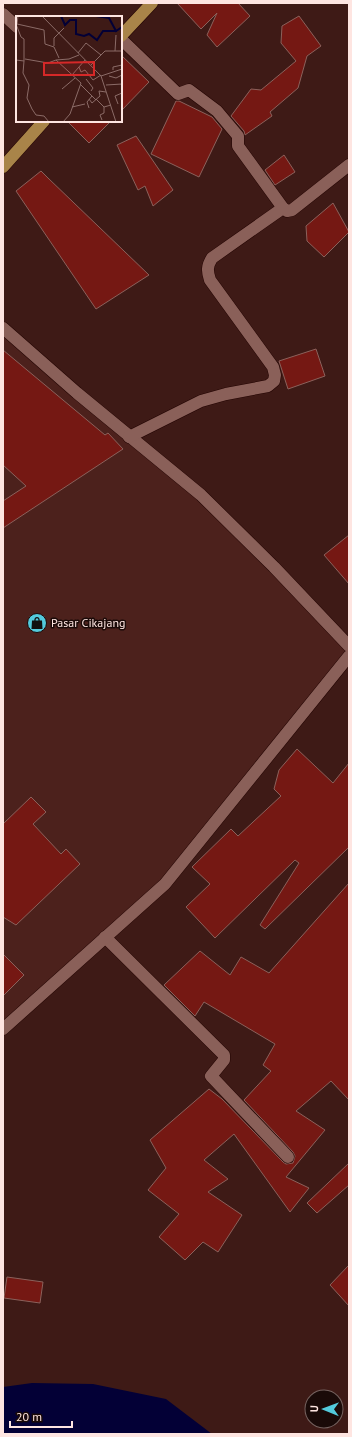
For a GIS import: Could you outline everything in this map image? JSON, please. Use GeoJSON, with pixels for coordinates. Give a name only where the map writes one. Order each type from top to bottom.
{"type":"FeatureCollection","features":[{"type":"Feature","properties":{"kind":"main road"},"geometry":{"type":"LineString","coordinates":[[122,37],[152,3]]}},
{"type":"Feature","properties":{"kind":"main road"},"geometry":{"type":"LineString","coordinates":[[3,168],[43,122]]}},
{"type":"Feature","properties":{"kind":"street"},"geometry":{"type":"LineString","coordinates":[[3,14],[16,26]]}},
{"type":"Feature","properties":{"kind":"street"},"geometry":{"type":"LineString","coordinates":[[122,39],[178,94],[189,90],[217,111],[238,136],[238,146],[283,208],[287,211],[292,210],[349,165]]}},
{"type":"Feature","properties":{"kind":"street"},"geometry":{"type":"LineString","coordinates":[[129,437],[201,401],[226,394],[268,386],[274,381],[275,375],[273,367],[210,280],[207,273],[207,265],[212,258],[283,208]]}},
{"type":"Feature","properties":{"kind":"street"},"geometry":{"type":"LineString","coordinates":[[3,328],[77,394],[201,495],[274,567],[349,646]]}},
{"type":"Feature","properties":{"kind":"street"},"geometry":{"type":"LineString","coordinates":[[3,1029],[164,884],[349,656]]}},
{"type":"Feature","properties":{"kind":"street"},"geometry":{"type":"LineString","coordinates":[[105,937],[224,1055],[224,1060],[211,1076],[288,1157]]}},
{"type":"Feature","properties":{"kind":"shaded area","name":"Pasar Cikajang"},"geometry":{"type":"Polygon","coordinates":[[[3,328],[201,495],[349,646],[349,656],[165,884],[3,1029],[3,328]]]}},
{"type":"Feature","properties":{"kind":"shaded area"},"geometry":{"type":"Polygon","coordinates":[[[32,1383],[93,1384],[166,1399],[212,1434],[3,1434],[3,1387],[32,1383]]]}},
{"type":"Feature","properties":{"kind":"building"},"geometry":{"type":"Polygon","coordinates":[[[177,3],[238,3],[250,16],[217,47],[207,35],[217,13],[201,29],[177,3]]]}},
{"type":"Feature","properties":{"kind":"building"},"geometry":{"type":"Polygon","coordinates":[[[299,16],[321,46],[307,56],[298,88],[270,112],[272,116],[245,135],[244,131],[231,116],[251,89],[261,90],[296,61],[281,43],[282,26],[299,16]]]}},
{"type":"Feature","properties":{"kind":"building"},"geometry":{"type":"Polygon","coordinates":[[[122,56],[149,82],[122,110],[122,56]]]}},
{"type":"Feature","properties":{"kind":"building"},"geometry":{"type":"Polygon","coordinates":[[[176,101],[179,101],[212,117],[222,129],[199,177],[151,154],[176,101]]]}},
{"type":"Feature","properties":{"kind":"building"},"geometry":{"type":"Polygon","coordinates":[[[68,122],[110,122],[89,143],[68,122]]]}},
{"type":"Feature","properties":{"kind":"building"},"geometry":{"type":"Polygon","coordinates":[[[136,136],[173,190],[153,206],[145,186],[138,190],[117,145],[136,136]]]}},
{"type":"Feature","properties":{"kind":"building"},"geometry":{"type":"Polygon","coordinates":[[[284,155],[295,172],[275,185],[265,170],[284,155]]]}},
{"type":"Feature","properties":{"kind":"building"},"geometry":{"type":"Polygon","coordinates":[[[41,171],[149,275],[96,309],[16,191],[41,171]]]}},
{"type":"Feature","properties":{"kind":"building"},"geometry":{"type":"Polygon","coordinates":[[[333,203],[349,232],[324,257],[307,241],[306,226],[333,203]]]}},
{"type":"Feature","properties":{"kind":"building"},"geometry":{"type":"Polygon","coordinates":[[[316,349],[325,376],[288,389],[279,361],[316,349]]]}},
{"type":"Feature","properties":{"kind":"building"},"geometry":{"type":"Polygon","coordinates":[[[3,350],[105,435],[108,433],[123,449],[3,528],[3,501],[26,486],[3,465],[3,350]]]}},
{"type":"Feature","properties":{"kind":"building"},"geometry":{"type":"Polygon","coordinates":[[[349,535],[349,584],[324,555],[349,535]]]}},
{"type":"Feature","properties":{"kind":"building"},"geometry":{"type":"Polygon","coordinates":[[[297,749],[333,783],[349,763],[349,847],[265,929],[260,925],[299,863],[295,860],[215,938],[186,907],[210,884],[192,867],[231,829],[238,836],[281,796],[274,789],[279,770],[297,749]]]}},
{"type":"Feature","properties":{"kind":"building"},"geometry":{"type":"Polygon","coordinates":[[[31,797],[46,812],[33,824],[61,854],[66,849],[80,864],[16,925],[3,917],[3,824],[31,797]]]}},
{"type":"Feature","properties":{"kind":"building"},"geometry":{"type":"Polygon","coordinates":[[[349,883],[349,1100],[331,1081],[296,1111],[325,1130],[286,1177],[309,1188],[290,1212],[234,1134],[204,1160],[228,1179],[208,1192],[242,1215],[218,1252],[203,1242],[185,1260],[159,1237],[179,1214],[148,1190],[166,1168],[150,1140],[209,1089],[222,1099],[283,1162],[286,1164],[293,1163],[295,1156],[293,1152],[244,1100],[271,1071],[263,1065],[275,1044],[204,1002],[195,1016],[164,985],[200,951],[230,975],[241,957],[269,973],[349,883]]]}},
{"type":"Feature","properties":{"kind":"building"},"geometry":{"type":"Polygon","coordinates":[[[3,954],[24,975],[3,996],[3,954]]]}},
{"type":"Feature","properties":{"kind":"building"},"geometry":{"type":"Polygon","coordinates":[[[349,1163],[349,1185],[317,1213],[307,1203],[349,1163]]]}},
{"type":"Feature","properties":{"kind":"building"},"geometry":{"type":"Polygon","coordinates":[[[349,1265],[349,1306],[330,1285],[349,1265]]]}},
{"type":"Feature","properties":{"kind":"building"},"geometry":{"type":"Polygon","coordinates":[[[7,1277],[43,1282],[40,1303],[4,1298],[7,1277]]]}},
{"type":"Feature","properties":{"kind":"place","name":"Pasar Cikajang"},"geometry":{"type":"Point","coordinates":[37,623]}}]}
